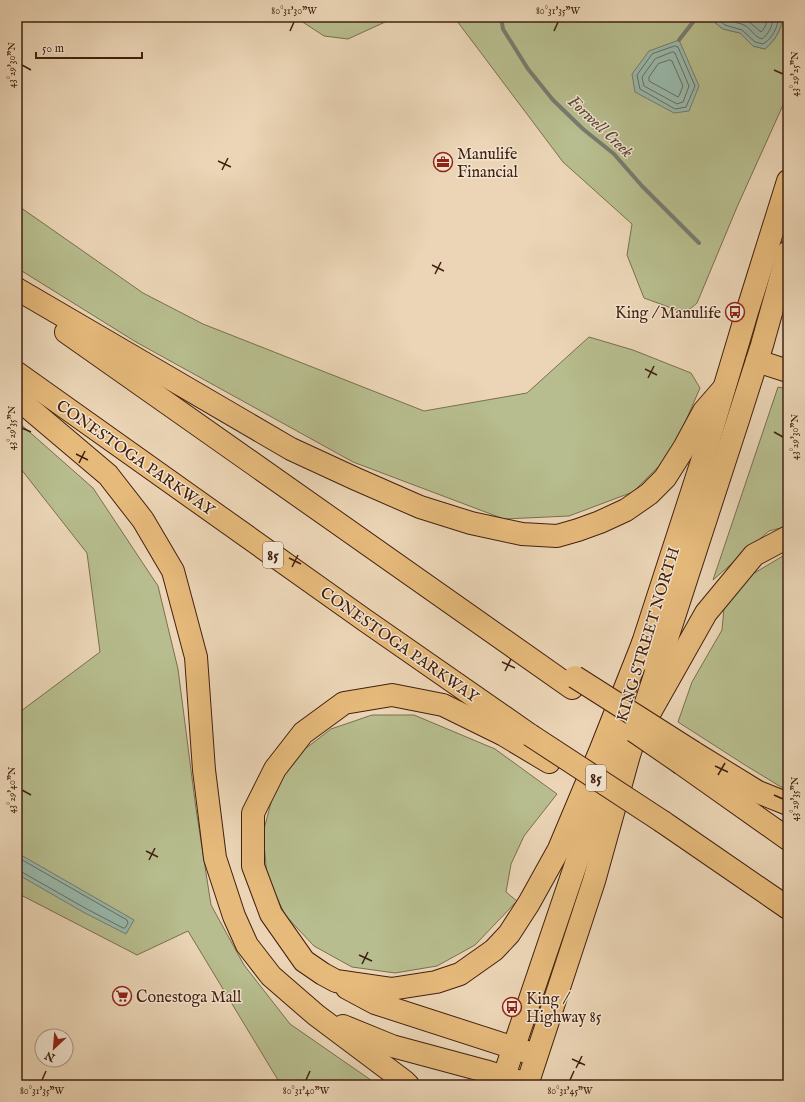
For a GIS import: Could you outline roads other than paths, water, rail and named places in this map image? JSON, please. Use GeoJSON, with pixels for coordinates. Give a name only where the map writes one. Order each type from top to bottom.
{"type":"FeatureCollection","features":[{"type":"Feature","properties":{"kind":"main road","name":"KING STREET NORTH"},"geometry":{"type":"LineString","coordinates":[[503,1081],[581,850],[628,698],[643,643],[706,449],[788,181]]}},
{"type":"Feature","properties":{"kind":"main road","name":"KING STREET NORTH"},"geometry":{"type":"LineString","coordinates":[[527,1085],[594,881],[634,740],[757,361],[788,252]]}},
{"type":"Feature","properties":{"kind":"main road"},"geometry":{"type":"LineString","coordinates":[[17,288],[291,449],[420,507],[471,523],[522,534],[557,536],[578,530],[626,510],[649,494],[665,478],[684,448],[704,410],[724,388]]}},
{"type":"Feature","properties":{"kind":"main road"},"geometry":{"type":"LineString","coordinates":[[17,298],[520,652],[574,683],[687,758],[788,839]]}},
{"type":"Feature","properties":{"kind":"main road"},"geometry":{"type":"LineString","coordinates":[[757,361],[788,371]]}},
{"type":"Feature","properties":{"kind":"main road","name":"CONESTOGA PARKWAY"},"geometry":{"type":"LineString","coordinates":[[17,373],[353,612],[530,735],[663,822],[788,908]]}},
{"type":"Feature","properties":{"kind":"main road"},"geometry":{"type":"LineString","coordinates":[[17,398],[108,475],[143,520],[173,571],[196,657],[204,770],[215,858],[234,916],[248,945],[271,976],[316,1015],[408,1085]]}},
{"type":"Feature","properties":{"kind":"main road"},"geometry":{"type":"LineString","coordinates":[[634,740],[706,614],[754,555],[788,537]]}},
{"type":"Feature","properties":{"kind":"main road"},"geometry":{"type":"LineString","coordinates":[[336,981],[391,989],[436,982],[460,974],[494,950],[509,934],[529,903],[559,849],[643,643]]}},
{"type":"Feature","properties":{"kind":"main road"},"geometry":{"type":"LineString","coordinates":[[536,1055],[375,1003],[323,974],[304,961],[271,914],[253,866],[254,813],[275,769],[303,733],[344,703],[392,696],[443,705],[504,735],[549,762],[663,822]]}},
{"type":"Feature","properties":{"kind":"main road"},"geometry":{"type":"LineString","coordinates":[[687,758],[758,792],[788,804]]}},
{"type":"Feature","properties":{"kind":"main road"},"geometry":{"type":"LineString","coordinates":[[316,1015],[392,1046],[503,1081],[527,1085]]}},
{"type":"Feature","properties":{"kind":"water"},"geometry":{"type":"Polygon","coordinates":[[[708,17],[783,17],[777,35],[765,49],[753,46],[740,33],[723,29],[708,17]]]}},
{"type":"Feature","properties":{"kind":"water"},"geometry":{"type":"Polygon","coordinates":[[[679,40],[699,86],[689,111],[674,113],[635,92],[632,74],[649,51],[679,40]]]}},
{"type":"Feature","properties":{"kind":"water"},"geometry":{"type":"Polygon","coordinates":[[[17,853],[134,920],[126,934],[83,912],[17,874],[17,853]]]}},
{"type":"Feature","properties":{"kind":"waterway","name":"Forwell Creek"},"geometry":{"type":"LineString","coordinates":[[501,17],[503,29],[528,69],[553,100],[583,129],[614,154],[642,186],[699,243]]}},
{"type":"Feature","properties":{"kind":"waterway"},"geometry":{"type":"LineString","coordinates":[[679,40],[697,17]]}},
{"type":"Feature","properties":{"kind":"place","name":"Manulife Financial"},"geometry":{"type":"Point","coordinates":[443,162]}},
{"type":"Feature","properties":{"kind":"place","name":"King / Manulife"},"geometry":{"type":"Point","coordinates":[735,312]}},
{"type":"Feature","properties":{"kind":"place","name":"Conestoga Mall"},"geometry":{"type":"Point","coordinates":[122,996]}},
{"type":"Feature","properties":{"kind":"place","name":"King / Highway 85"},"geometry":{"type":"Point","coordinates":[512,1007]}}]}
